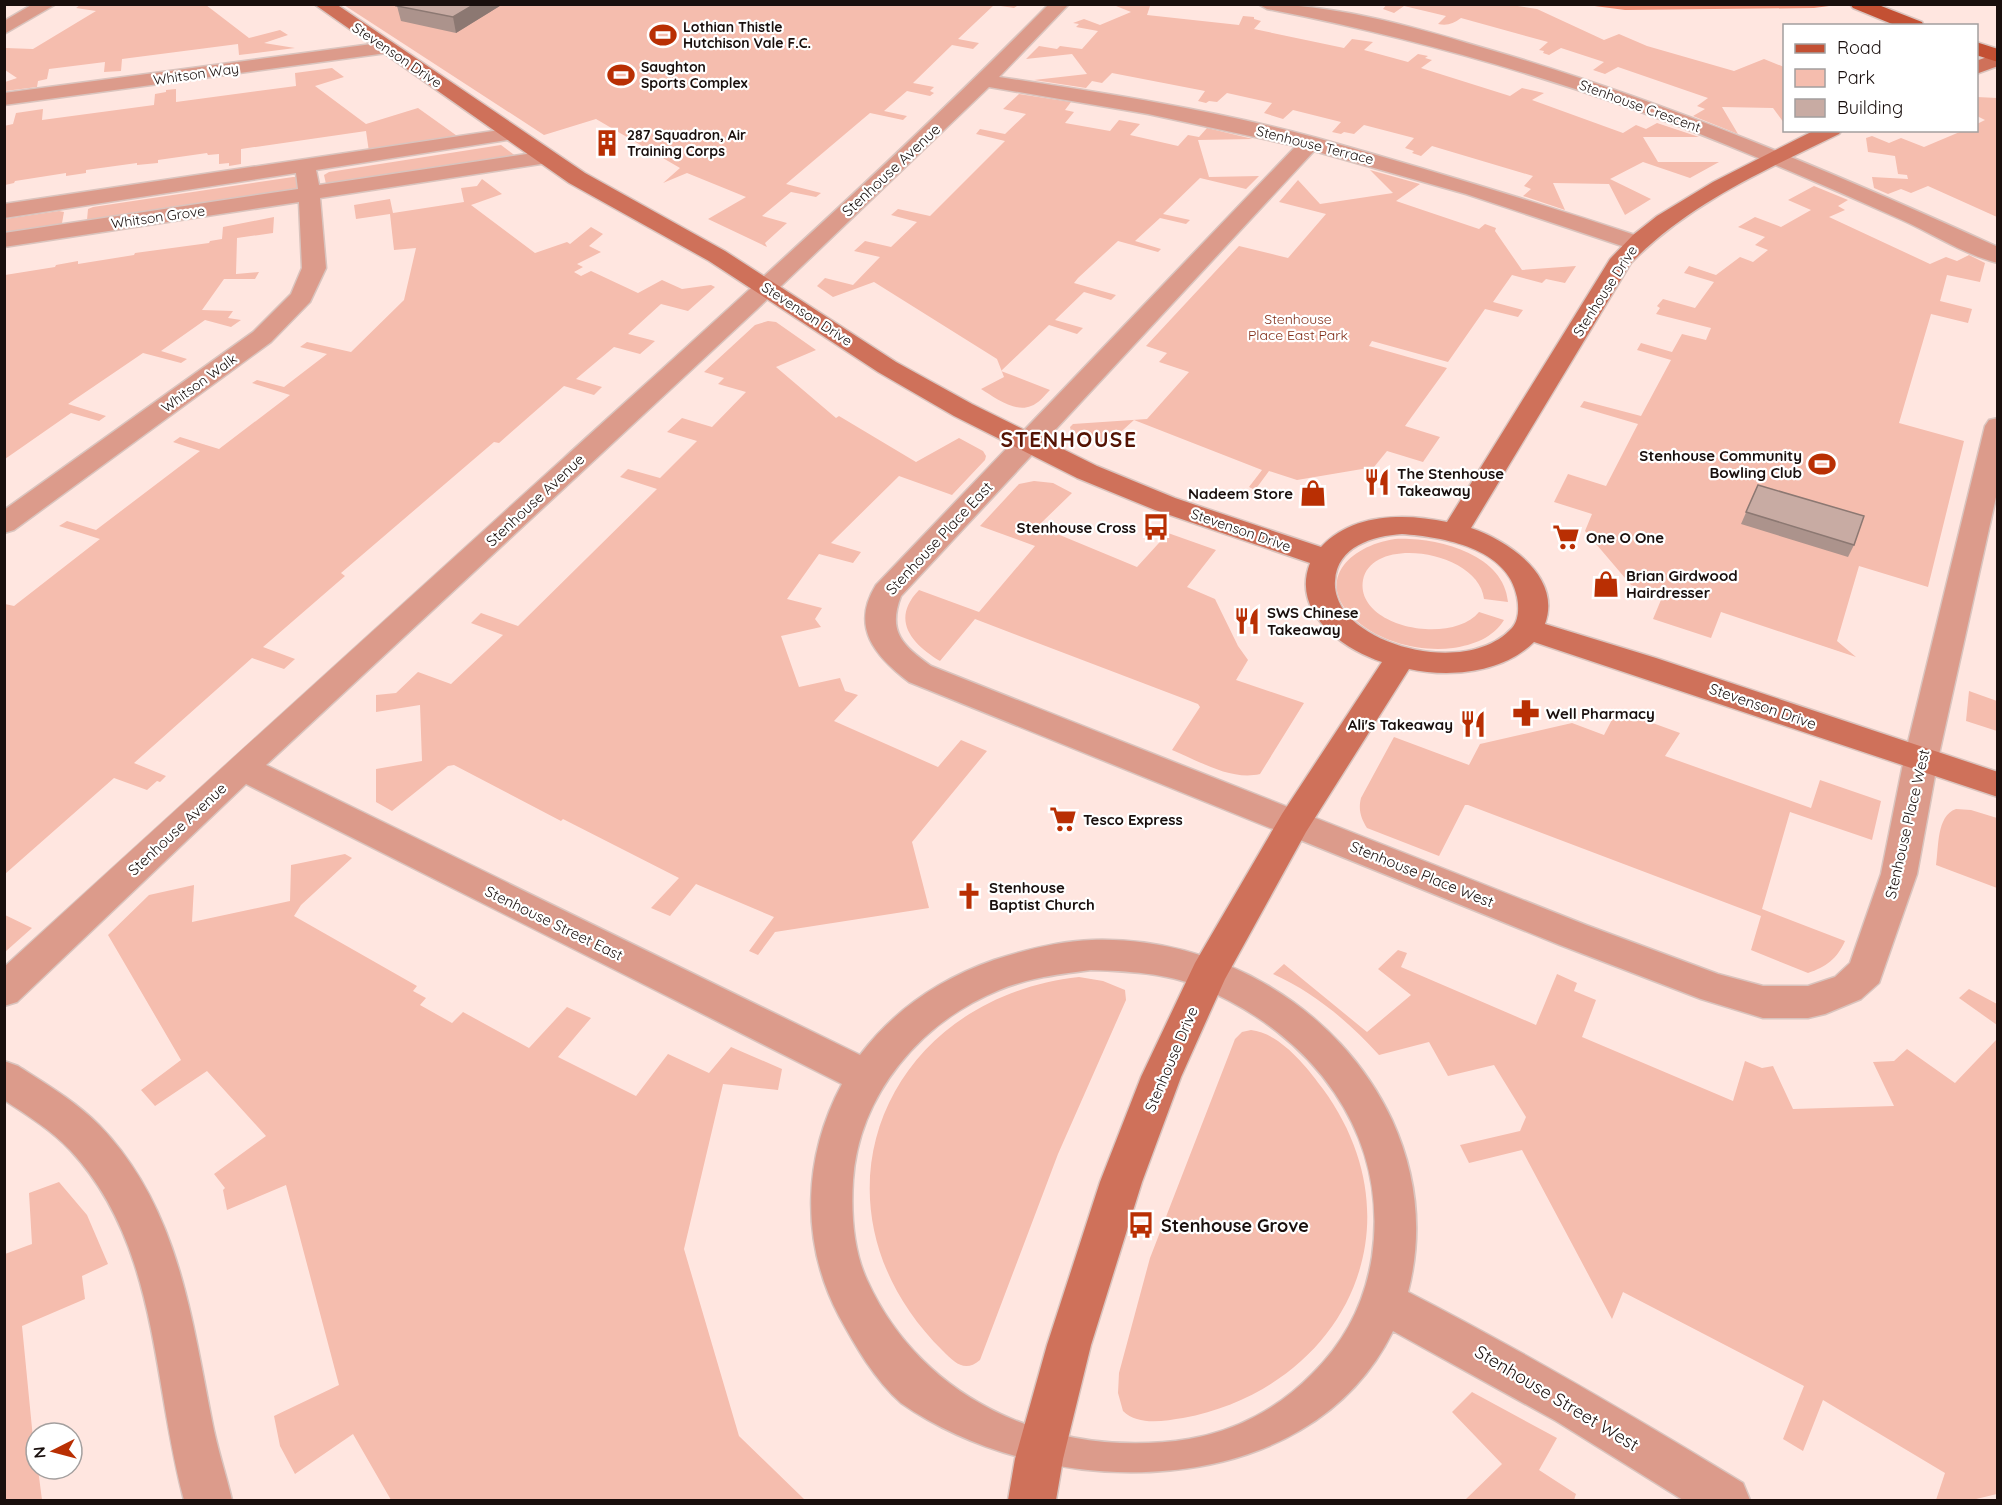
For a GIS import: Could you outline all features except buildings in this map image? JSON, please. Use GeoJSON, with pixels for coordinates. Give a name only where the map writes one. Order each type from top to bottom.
{"type":"FeatureCollection","features":[{"type":"Feature","properties":{"kind":"main road"},"geometry":{"type":"LineString","coordinates":[[1859,4],[1911,24]]}},
{"type":"Feature","properties":{"kind":"main road"},"geometry":{"type":"LineString","coordinates":[[1978,48],[1998,58]]}},
{"type":"Feature","properties":{"kind":"street"},"geometry":{"type":"LineString","coordinates":[[4,29],[47,4]]}},
{"type":"Feature","properties":{"kind":"street","name":"Stevenson Drive"},"geometry":{"type":"LineString","coordinates":[[323,4],[577,178],[766,286],[886,367],[963,410],[1087,472],[1165,504],[1325,558]]}},
{"type":"Feature","properties":{"kind":"street","name":"Stenhouse Avenue"},"geometry":{"type":"LineString","coordinates":[[4,991],[242,768],[987,81],[1060,4]]}},
{"type":"Feature","properties":{"kind":"street","name":"Stenhouse Crescent"},"geometry":{"type":"LineString","coordinates":[[1267,4],[1374,25],[1484,54],[1626,101],[1776,157],[1871,197],[1998,256]]}},
{"type":"Feature","properties":{"kind":"street","name":"Whitson Way"},"geometry":{"type":"LineString","coordinates":[[4,99],[387,48]]}},
{"type":"Feature","properties":{"kind":"street"},"geometry":{"type":"LineString","coordinates":[[1978,68],[1998,58]]}},
{"type":"Feature","properties":{"kind":"street","name":"Stenhouse Terrace"},"geometry":{"type":"LineString","coordinates":[[987,81],[1150,107],[1310,143],[1452,182],[1636,243]]}},
{"type":"Feature","properties":{"kind":"street","name":"Stenhouse Drive"},"geometry":{"type":"LineString","coordinates":[[1455,532],[1622,259],[1636,243],[1694,202],[1776,157],[1828,132]]}},
{"type":"Feature","properties":{"kind":"street","name":"Whitson Grove"},"geometry":{"type":"LineString","coordinates":[[4,211],[513,134]]}},
{"type":"Feature","properties":{"kind":"street","name":"Stenhouse Place East"},"geometry":{"type":"LineString","coordinates":[[1294,823],[920,674],[902,662],[886,643],[879,626],[880,606],[887,592],[1028,442],[1043,423],[1310,143]]}},
{"type":"Feature","properties":{"kind":"street","name":"Whitson Grove"},"geometry":{"type":"LineString","coordinates":[[4,240],[547,157]]}},
{"type":"Feature","properties":{"kind":"street"},"geometry":{"type":"LineString","coordinates":[[306,166],[311,194]]}},
{"type":"Feature","properties":{"kind":"street","name":"Whitson Walk"},"geometry":{"type":"LineString","coordinates":[[4,524],[262,337],[286,316],[302,297],[314,268],[311,194]]}},
{"type":"Feature","properties":{"kind":"street","name":"Stenhouse Place West"},"geometry":{"type":"LineString","coordinates":[[1294,823],[1562,930],[1723,991],[1763,1002],[1808,1002],[1825,998],[1848,988],[1866,972],[1899,874],[1922,759],[1998,426]]}},
{"type":"Feature","properties":{"kind":"street"},"geometry":{"type":"LineString","coordinates":[[1386,526],[1420,526],[1455,532],[1487,545],[1512,563],[1521,573],[1532,596],[1534,607],[1527,629],[1504,650],[1467,661],[1423,661],[1401,657],[1364,642],[1335,620],[1326,607],[1319,588],[1320,570],[1325,558],[1333,549],[1355,534],[1386,526]]}},
{"type":"Feature","properties":{"kind":"street","name":"Stevenson Drive"},"geometry":{"type":"LineString","coordinates":[[1527,629],[1998,785]]}},
{"type":"Feature","properties":{"kind":"street","name":"Stenhouse Drive"},"geometry":{"type":"LineString","coordinates":[[1032,1500],[1039,1459],[1069,1346],[1121,1182],[1161,1077],[1208,974],[1294,823],[1401,657]]}},
{"type":"Feature","properties":{"kind":"street","name":"Stenhouse Street East"},"geometry":{"type":"LineString","coordinates":[[242,768],[866,1077]]}},
{"type":"Feature","properties":{"kind":"street"},"geometry":{"type":"LineString","coordinates":[[1121,956],[1150,959],[1208,974],[1269,1004],[1322,1047],[1344,1073],[1371,1117],[1389,1165],[1395,1199],[1397,1234],[1392,1269],[1383,1303],[1370,1335],[1352,1364],[1328,1391],[1301,1415],[1269,1436],[1235,1452],[1198,1464],[1129,1472],[1078,1468],[1039,1459],[1000,1444],[963,1425],[928,1401],[894,1365],[875,1342],[856,1309],[842,1274],[834,1239],[831,1204],[832,1170],[839,1137],[866,1077],[887,1048],[929,1009],[962,989],[1006,970],[1063,957],[1121,956]]}},
{"type":"Feature","properties":{"kind":"street"},"geometry":{"type":"LineString","coordinates":[[4,1078],[52,1110],[85,1138],[111,1172],[136,1213],[153,1252],[168,1302],[193,1444],[208,1500]]}},
{"type":"Feature","properties":{"kind":"street","name":"Stenhouse Street West"},"geometry":{"type":"LineString","coordinates":[[1383,1303],[1476,1350],[1572,1405],[1726,1500]]}},
{"type":"Feature","properties":{"kind":"green space","name":"Saughton Sports Complex"},"geometry":{"type":"Polygon","coordinates":[[[1010,4],[1017,6],[1014,8],[994,5],[958,39],[979,43],[973,49],[952,45],[913,83],[934,87],[930,91],[934,93],[930,96],[907,91],[884,111],[907,116],[903,120],[870,113],[786,184],[821,193],[816,197],[791,192],[762,216],[787,223],[765,243],[767,247],[708,219],[746,197],[687,173],[663,183],[680,168],[596,119],[544,135],[344,5],[1010,4]]]}},
{"type":"Feature","properties":{"kind":"green space"},"geometry":{"type":"Polygon","coordinates":[[[1387,4],[1511,5],[1537,9],[1604,40],[1619,34],[1647,46],[1734,71],[1764,59],[1783,67],[1783,122],[1773,108],[1722,107],[1738,134],[1693,116],[1705,109],[1697,106],[1708,98],[1618,67],[1605,74],[1593,70],[1604,62],[1561,48],[1549,55],[1539,50],[1548,42],[1461,18],[1444,25],[1438,24],[1446,16],[1404,6],[1394,13],[1383,9],[1387,4]]]}},
{"type":"Feature","properties":{"kind":"green space"},"geometry":{"type":"Polygon","coordinates":[[[80,5],[206,5],[249,38],[280,30],[288,35],[264,43],[295,48],[239,55],[238,44],[122,59],[121,71],[104,72],[105,62],[49,69],[47,79],[38,81],[37,87],[5,91],[5,82],[17,78],[5,70],[5,48],[33,49],[96,11],[76,8],[80,5]]]}},
{"type":"Feature","properties":{"kind":"green space"},"geometry":{"type":"Polygon","coordinates":[[[1116,6],[1150,6],[1147,15],[1239,25],[1243,16],[1254,17],[1261,21],[1254,29],[1344,48],[1352,39],[1373,42],[1364,50],[1408,62],[1418,54],[1428,56],[1425,58],[1432,60],[1421,68],[1510,96],[1522,88],[1544,93],[1532,100],[1623,133],[1636,125],[1646,129],[1657,123],[1699,137],[1643,137],[1658,162],[1719,162],[1690,178],[1643,162],[1610,179],[1651,199],[1625,215],[1609,184],[1553,183],[1565,210],[1523,196],[1531,189],[1524,186],[1533,176],[1432,146],[1421,156],[1405,148],[1414,138],[1364,125],[1354,134],[1344,132],[1341,134],[1332,132],[1341,122],[1293,110],[1283,119],[1264,113],[1272,103],[1227,93],[1217,102],[1206,103],[1198,101],[1205,91],[1112,73],[1102,83],[1092,81],[1086,88],[1034,80],[1087,74],[1072,54],[1026,59],[1039,46],[1082,49],[1098,31],[1076,27],[1079,24],[1073,23],[1084,19],[1100,25],[1131,12],[1116,6]]]}},
{"type":"Feature","properties":{"kind":"green space"},"geometry":{"type":"Polygon","coordinates":[[[332,68],[344,77],[315,86],[366,124],[418,108],[460,138],[369,152],[366,131],[241,149],[241,164],[229,166],[229,163],[219,164],[219,154],[208,155],[207,153],[158,160],[158,163],[137,165],[137,163],[86,170],[86,173],[66,176],[66,173],[15,181],[5,185],[4,126],[13,124],[16,113],[43,109],[42,120],[154,105],[155,94],[166,92],[166,90],[176,89],[176,102],[296,86],[295,73],[332,68]]]}},
{"type":"Feature","properties":{"kind":"green space"},"geometry":{"type":"Polygon","coordinates":[[[1019,94],[1071,102],[1065,110],[1074,112],[1065,123],[1110,131],[1119,120],[1140,124],[1130,135],[1178,146],[1188,135],[1199,137],[1207,128],[1253,139],[1198,140],[1209,177],[1259,176],[1246,189],[1200,178],[1163,214],[1190,220],[1186,224],[1160,218],[1135,241],[1161,249],[1158,252],[1118,241],[1074,283],[1116,295],[1111,300],[1084,292],[1055,320],[1083,328],[1077,334],[1049,325],[1001,371],[997,359],[874,282],[833,297],[817,286],[825,278],[853,285],[880,257],[854,251],[865,241],[891,247],[917,222],[891,215],[898,209],[930,216],[1005,141],[976,134],[980,129],[1005,134],[1026,114],[1003,109],[1019,94]]]}},
{"type":"Feature","properties":{"kind":"green space"},"geometry":{"type":"Polygon","coordinates":[[[1978,97],[1997,98],[1997,217],[1928,186],[1911,193],[1901,189],[1888,194],[1874,188],[1872,177],[1908,179],[1907,175],[1898,174],[1895,156],[1868,152],[1866,138],[1872,136],[1889,143],[1901,138],[1924,147],[1960,132],[1978,132],[1978,124],[1985,120],[1978,116],[1978,97]]]}},
{"type":"Feature","properties":{"kind":"green space"},"geometry":{"type":"Polygon","coordinates":[[[501,145],[517,157],[326,184],[324,175],[329,172],[501,145]]]}},
{"type":"Feature","properties":{"kind":"green space","name":"Stenhouse Place East Park"},"geometry":{"type":"Polygon","coordinates":[[[1370,170],[1420,184],[1396,201],[1479,229],[1485,224],[1496,228],[1495,231],[1522,270],[1576,266],[1565,283],[1546,279],[1542,283],[1512,275],[1493,302],[1523,310],[1518,317],[1485,309],[1448,362],[1372,341],[1369,346],[1447,368],[1405,426],[1440,437],[1423,462],[1387,451],[1374,467],[1297,480],[1269,471],[1255,490],[1249,487],[1262,470],[1134,420],[1103,448],[1071,431],[1070,427],[1073,424],[1147,419],[1189,372],[1159,362],[1167,353],[1146,346],[1239,246],[1288,258],[1326,214],[1279,202],[1298,180],[1320,204],[1393,193],[1370,170]]]}},
{"type":"Feature","properties":{"kind":"green space"},"geometry":{"type":"Polygon","coordinates":[[[299,177],[300,189],[87,220],[88,209],[93,207],[299,177]]]}},
{"type":"Feature","properties":{"kind":"green space"},"geometry":{"type":"Polygon","coordinates":[[[482,179],[502,194],[471,205],[535,253],[567,242],[570,244],[591,227],[603,234],[589,246],[601,252],[577,264],[583,267],[574,272],[581,276],[591,271],[638,293],[662,280],[682,289],[711,285],[715,287],[688,311],[661,304],[628,334],[655,341],[640,354],[614,347],[576,379],[602,387],[594,395],[564,386],[499,443],[494,442],[341,573],[345,576],[263,647],[295,659],[284,669],[252,658],[134,763],[166,776],[160,782],[157,781],[147,790],[114,778],[5,874],[5,604],[14,606],[100,539],[59,526],[67,521],[96,530],[200,451],[173,442],[180,437],[219,449],[290,395],[252,383],[257,380],[284,387],[327,354],[300,347],[307,342],[351,352],[404,300],[416,248],[394,250],[390,214],[356,219],[354,205],[390,199],[393,213],[464,202],[461,188],[477,186],[482,179]]]}},
{"type":"Feature","properties":{"kind":"green space"},"geometry":{"type":"Polygon","coordinates":[[[1814,186],[1848,200],[1838,206],[1845,210],[1829,217],[1930,264],[1946,257],[1957,261],[1969,255],[1985,263],[1980,282],[1947,275],[1940,301],[1972,309],[1968,323],[1931,314],[1899,423],[1964,441],[1928,587],[1859,566],[1837,641],[1856,657],[1721,612],[1711,638],[1653,619],[1663,595],[1631,585],[1585,531],[1592,514],[1554,502],[1568,474],[1606,486],[1638,424],[1580,407],[1584,401],[1641,416],[1671,360],[1637,350],[1641,343],[1672,352],[1682,334],[1706,340],[1711,328],[1656,314],[1660,308],[1657,306],[1663,299],[1695,308],[1714,282],[1684,273],[1689,266],[1716,275],[1740,257],[1753,262],[1768,250],[1755,245],[1765,237],[1738,227],[1755,217],[1781,227],[1811,210],[1788,200],[1814,186]]]}},
{"type":"Feature","properties":{"kind":"green space"},"geometry":{"type":"Polygon","coordinates":[[[64,212],[60,225],[5,233],[5,219],[64,212]]]}},
{"type":"Feature","properties":{"kind":"green space"},"geometry":{"type":"Polygon","coordinates":[[[274,217],[273,233],[237,238],[236,274],[259,272],[255,279],[224,279],[202,310],[233,311],[228,318],[241,320],[231,327],[205,320],[161,351],[187,359],[181,363],[143,353],[68,404],[106,416],[99,421],[71,413],[5,459],[5,275],[78,261],[78,264],[135,253],[209,243],[222,239],[223,227],[274,217]]]}},
{"type":"Feature","properties":{"kind":"green space"},"geometry":{"type":"Polygon","coordinates":[[[768,321],[776,322],[816,350],[776,367],[836,418],[839,416],[916,462],[959,438],[983,451],[986,456],[985,460],[952,495],[899,476],[831,543],[861,552],[853,563],[819,554],[787,599],[822,608],[815,619],[821,627],[781,636],[799,687],[840,678],[845,691],[858,695],[834,721],[938,767],[961,740],[987,751],[912,842],[929,908],[775,932],[758,955],[749,951],[774,917],[696,884],[670,916],[651,908],[679,878],[563,819],[561,821],[454,765],[448,766],[392,811],[376,802],[376,769],[422,761],[420,705],[376,712],[376,695],[396,693],[418,672],[451,684],[503,635],[471,623],[481,613],[518,626],[657,489],[620,477],[628,469],[660,478],[697,441],[667,432],[682,418],[712,427],[746,392],[718,384],[724,378],[704,372],[755,325],[768,321]]]}},
{"type":"Feature","properties":{"kind":"green space"},"geometry":{"type":"Polygon","coordinates":[[[1002,371],[1050,390],[1034,405],[1025,408],[1012,406],[981,389],[1004,377],[1002,371]]]}},
{"type":"Feature","properties":{"kind":"green space"},"geometry":{"type":"Polygon","coordinates":[[[1034,481],[1053,483],[1072,493],[1038,526],[1137,567],[1168,533],[1216,550],[1187,587],[1215,599],[1238,646],[1248,660],[1236,680],[1304,703],[1260,774],[1238,775],[1227,772],[1172,750],[1200,707],[1198,704],[975,619],[940,661],[913,639],[908,630],[906,611],[910,601],[919,590],[979,612],[1035,546],[980,526],[1019,484],[1034,481]]]}},
{"type":"Feature","properties":{"kind":"green space"},"geometry":{"type":"Polygon","coordinates":[[[1395,539],[1429,541],[1465,551],[1494,571],[1504,585],[1508,602],[1484,599],[1478,583],[1464,569],[1446,560],[1425,554],[1404,553],[1385,557],[1371,566],[1363,580],[1365,596],[1374,610],[1389,620],[1428,629],[1448,628],[1466,622],[1479,612],[1504,620],[1494,632],[1468,645],[1428,649],[1391,641],[1358,622],[1344,608],[1338,594],[1337,580],[1351,558],[1363,549],[1395,539]]]}},
{"type":"Feature","properties":{"kind":"green space"},"geometry":{"type":"Polygon","coordinates":[[[1969,691],[1997,701],[1997,731],[1966,721],[1969,691]]]}},
{"type":"Feature","properties":{"kind":"green space"},"geometry":{"type":"Polygon","coordinates":[[[1617,710],[1680,733],[1665,756],[1811,808],[1820,780],[1881,801],[1872,840],[1790,812],[1762,909],[1845,941],[1830,962],[1808,973],[1751,950],[1761,916],[1468,805],[1465,805],[1439,856],[1367,828],[1363,821],[1360,810],[1361,798],[1394,737],[1469,765],[1480,744],[1572,723],[1604,735],[1617,710]]]}},
{"type":"Feature","properties":{"kind":"green space"},"geometry":{"type":"Polygon","coordinates":[[[1956,809],[1971,810],[1997,818],[1997,888],[1936,865],[1942,825],[1945,818],[1956,809]]]}},
{"type":"Feature","properties":{"kind":"green space"},"geometry":{"type":"Polygon","coordinates":[[[345,854],[352,858],[301,905],[294,916],[417,986],[413,991],[426,998],[420,1005],[452,1023],[463,1012],[529,1048],[567,1007],[591,1018],[558,1057],[636,1096],[668,1054],[709,1073],[731,1047],[782,1069],[778,1090],[723,1084],[684,1249],[739,1436],[805,1500],[391,1500],[353,1434],[295,1474],[280,1446],[274,1416],[339,1385],[286,1185],[227,1210],[223,1190],[225,1188],[214,1174],[266,1136],[207,1071],[155,1106],[141,1090],[181,1060],[108,935],[149,895],[194,885],[192,922],[290,901],[291,865],[345,854]]]}},
{"type":"Feature","properties":{"kind":"green space"},"geometry":{"type":"Polygon","coordinates":[[[5,915],[32,928],[5,952],[5,915]]]}},
{"type":"Feature","properties":{"kind":"green space"},"geometry":{"type":"Polygon","coordinates":[[[1398,950],[1407,953],[1401,967],[1536,1025],[1557,974],[1577,983],[1574,991],[1596,1000],[1582,1037],[1733,1101],[1745,1061],[1762,1068],[1773,1066],[1793,1109],[1894,1106],[1873,1062],[1894,1061],[1907,1049],[1955,1083],[1997,1039],[1997,1494],[1972,1500],[1936,1500],[1945,1473],[1823,1400],[1803,1451],[1783,1439],[1804,1386],[1623,1292],[1612,1319],[1522,1150],[1469,1163],[1460,1145],[1520,1131],[1526,1117],[1494,1065],[1448,1076],[1429,1042],[1379,1055],[1331,1009],[1303,990],[1273,974],[1284,964],[1367,1032],[1411,995],[1378,969],[1398,950]]]}},
{"type":"Feature","properties":{"kind":"green space"},"geometry":{"type":"Polygon","coordinates":[[[1079,977],[1103,981],[1125,990],[1126,1000],[1058,1154],[980,1360],[970,1366],[960,1365],[943,1351],[899,1295],[875,1235],[870,1176],[882,1119],[911,1067],[954,1025],[1010,994],[1079,977]]]}},
{"type":"Feature","properties":{"kind":"green space"},"geometry":{"type":"Polygon","coordinates":[[[1969,989],[1997,1004],[1997,1025],[1959,998],[1969,989]]]}},
{"type":"Feature","properties":{"kind":"green space"},"geometry":{"type":"Polygon","coordinates":[[[1251,1030],[1272,1037],[1301,1061],[1323,1089],[1352,1141],[1366,1194],[1365,1245],[1351,1293],[1324,1336],[1287,1373],[1239,1401],[1183,1418],[1152,1421],[1136,1419],[1123,1411],[1118,1393],[1119,1373],[1150,1258],[1235,1039],[1242,1032],[1251,1030]]]}},
{"type":"Feature","properties":{"kind":"green space"},"geometry":{"type":"Polygon","coordinates":[[[59,1182],[87,1215],[108,1264],[82,1276],[85,1299],[22,1326],[31,1421],[24,1421],[24,1481],[40,1481],[42,1500],[5,1500],[5,1254],[32,1244],[29,1193],[59,1182]]]}},
{"type":"Feature","properties":{"kind":"green space"},"geometry":{"type":"Polygon","coordinates":[[[1472,1392],[1557,1438],[1539,1470],[1576,1494],[1574,1500],[1465,1500],[1502,1464],[1452,1412],[1472,1392]]]}},
{"type":"Feature","properties":{"kind":"shaded area"},"geometry":{"type":"Polygon","coordinates":[[[1825,4],[1829,6],[1625,10],[1587,5],[1825,4]]]}},
{"type":"Feature","properties":{"kind":"place","name":"Lothian Thistle Hutchison Vale F.C."},"geometry":{"type":"Point","coordinates":[663,35]}},
{"type":"Feature","properties":{"kind":"place","name":"Saughton Sports Complex"},"geometry":{"type":"Point","coordinates":[621,75]}},
{"type":"Feature","properties":{"kind":"place","name":"287 Squadron, Air Training Corps"},"geometry":{"type":"Point","coordinates":[607,143]}},
{"type":"Feature","properties":{"kind":"place","name":"Stenhouse Community Bowling Club"},"geometry":{"type":"Point","coordinates":[1822,464]}},
{"type":"Feature","properties":{"kind":"place","name":"The Stenhouse Takeaway"},"geometry":{"type":"Point","coordinates":[1377,482]}},
{"type":"Feature","properties":{"kind":"place","name":"Nadeem Store"},"geometry":{"type":"Point","coordinates":[1313,493]}},
{"type":"Feature","properties":{"kind":"place","name":"Stenhouse Cross"},"geometry":{"type":"Point","coordinates":[1156,527]}},
{"type":"Feature","properties":{"kind":"place","name":"One O One"},"geometry":{"type":"Point","coordinates":[1566,537]}},
{"type":"Feature","properties":{"kind":"place","name":"Brian Girdwood Hairdresser"},"geometry":{"type":"Point","coordinates":[1606,584]}},
{"type":"Feature","properties":{"kind":"place","name":"SWS Chinese Takeaway"},"geometry":{"type":"Point","coordinates":[1247,621]}},
{"type":"Feature","properties":{"kind":"place","name":"Well Pharmacy"},"geometry":{"type":"Point","coordinates":[1526,713]}},
{"type":"Feature","properties":{"kind":"place","name":"Ali's Takeaway"},"geometry":{"type":"Point","coordinates":[1473,724]}},
{"type":"Feature","properties":{"kind":"place","name":"Tesco Express"},"geometry":{"type":"Point","coordinates":[1063,819]}},
{"type":"Feature","properties":{"kind":"place","name":"Stenhouse Baptist Church"},"geometry":{"type":"Point","coordinates":[969,896]}},
{"type":"Feature","properties":{"kind":"place","name":"Stenhouse Grove"},"geometry":{"type":"Point","coordinates":[1141,1225]}},
{"type":"Feature","properties":{"kind":"district","name":"STENHOUSE"},"geometry":{"type":"Point","coordinates":[1069,439]}}]}
